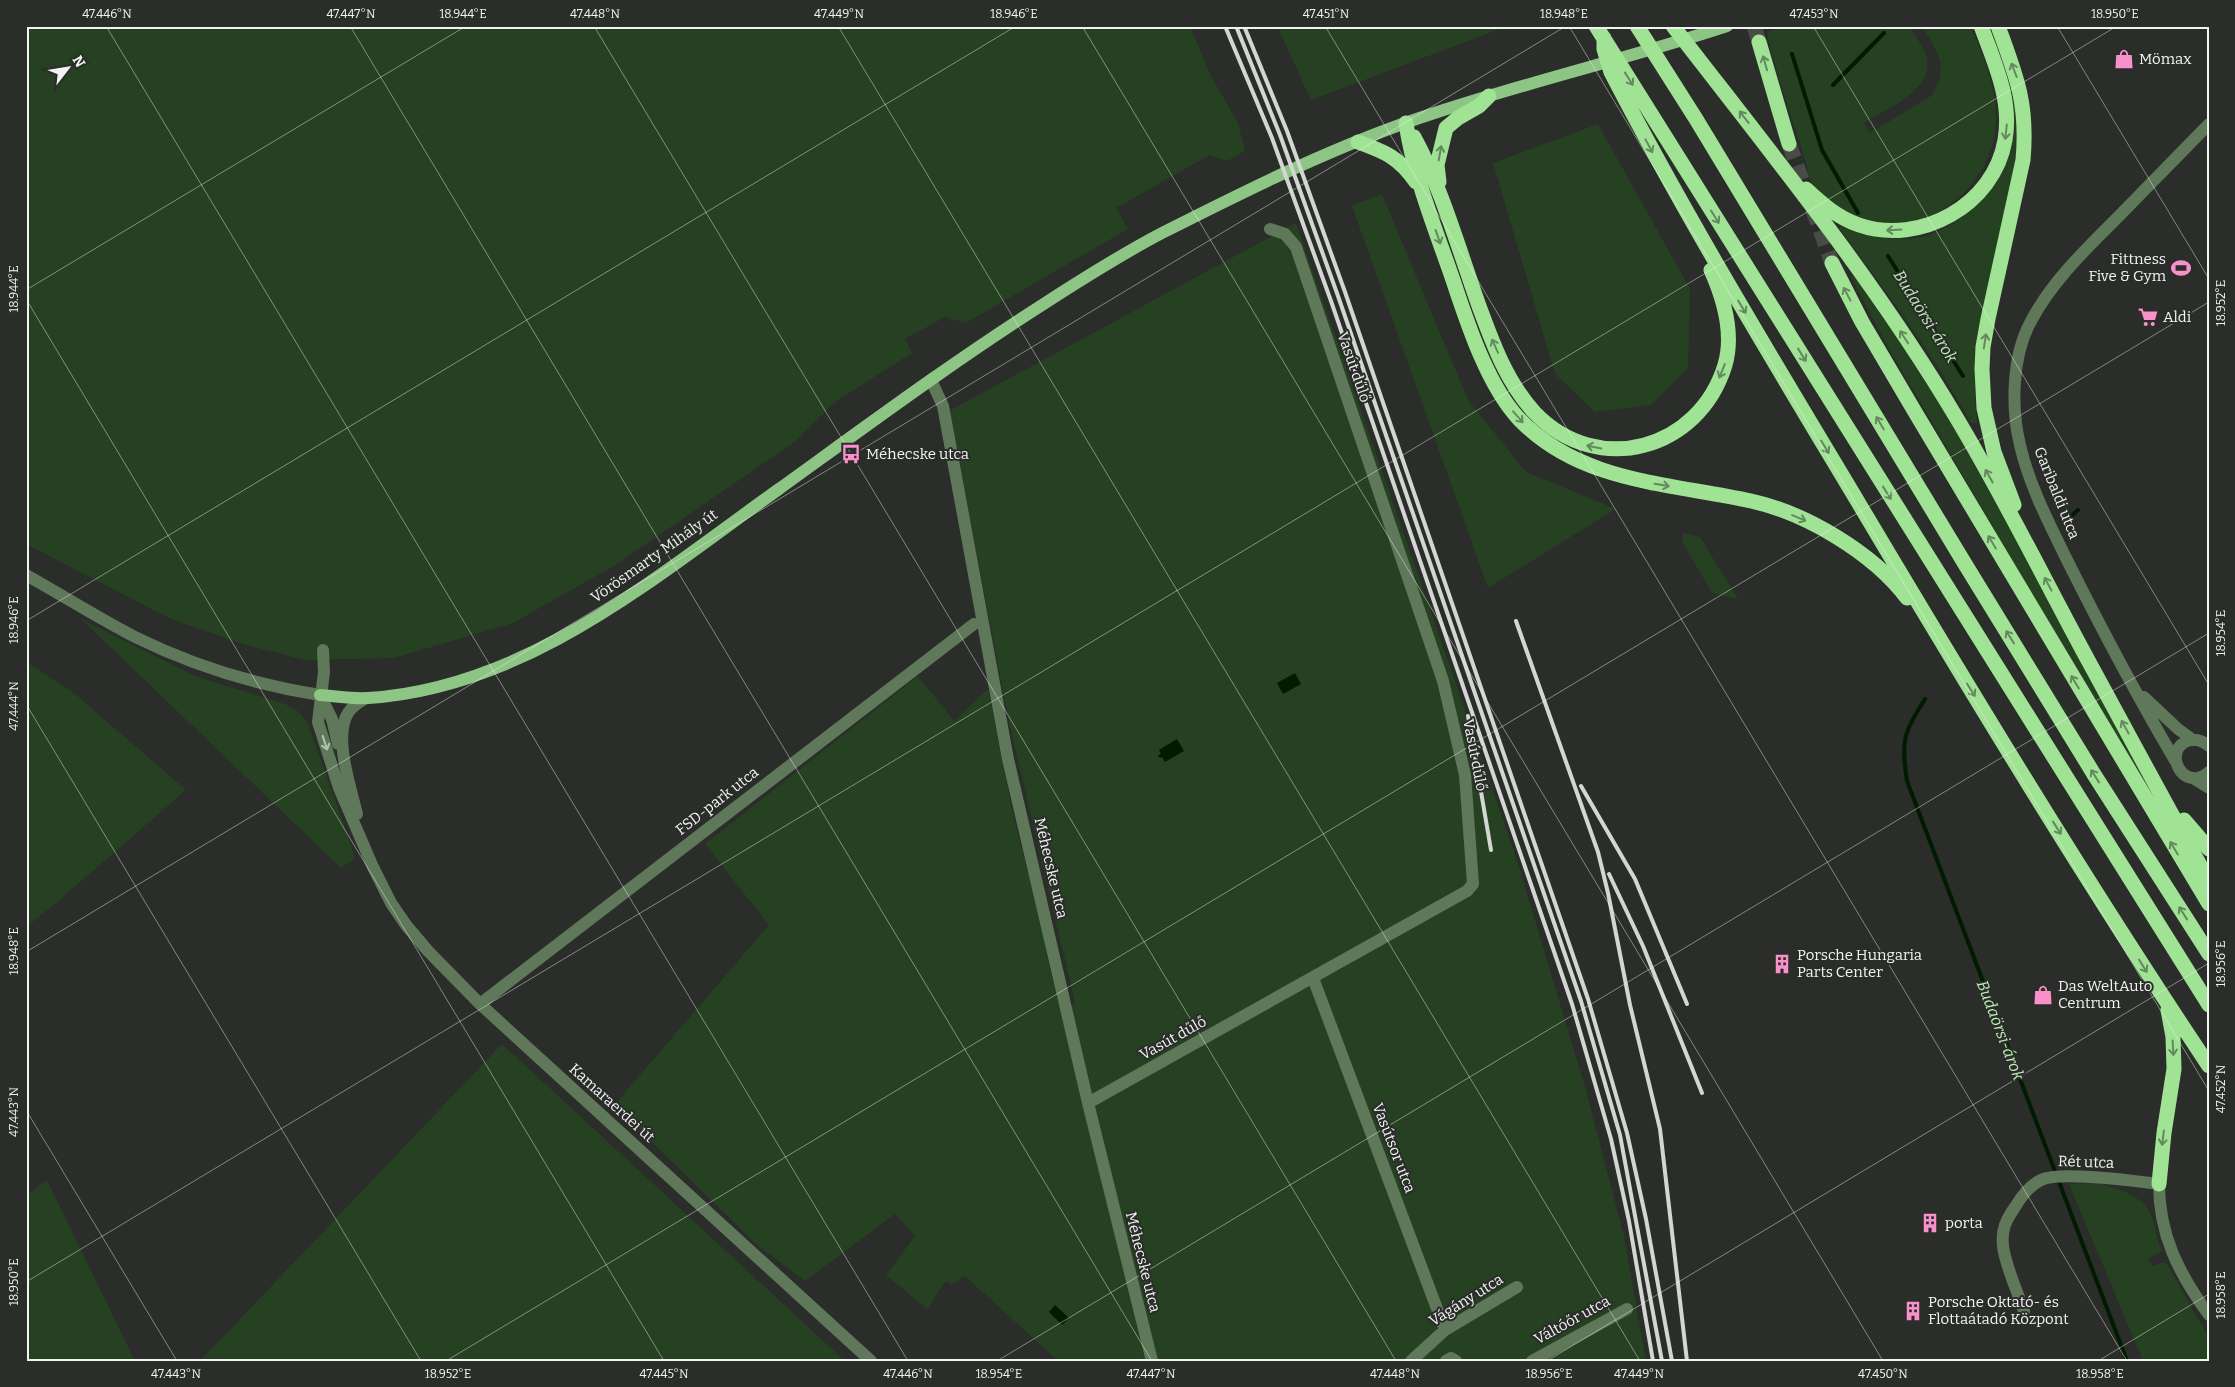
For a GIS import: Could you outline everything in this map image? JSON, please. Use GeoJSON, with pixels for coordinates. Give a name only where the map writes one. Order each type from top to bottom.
{"type":"FeatureCollection","features":[{"type":"Feature","properties":{"kind":"highway"},"geometry":{"type":"LineString","coordinates":[[1637,26],[1696,119],[2090,767],[2209,954]]}},
{"type":"Feature","properties":{"kind":"highway"},"geometry":{"type":"LineString","coordinates":[[1673,26],[1773,156],[1898,327],[1955,416],[2030,549],[2209,881]]}},
{"type":"Feature","properties":{"kind":"highway"},"geometry":{"type":"LineString","coordinates":[[1773,156],[1818,200],[1845,220],[1859,225],[1885,231],[1910,229],[1933,224],[1955,213],[1974,197],[1991,177],[2005,141],[2006,99],[1981,26]]}},
{"type":"Feature","properties":{"kind":"highway"},"geometry":{"type":"LineString","coordinates":[[1998,26],[2017,78],[2023,105],[2025,134],[2023,160],[1983,347],[1982,390],[1994,452],[2030,549]]}},
{"type":"Feature","properties":{"kind":"highway"},"geometry":{"type":"LineString","coordinates":[[1600,32],[1611,72],[1690,220],[1945,649],[2167,1004],[2209,1066]]}},
{"type":"Feature","properties":{"kind":"highway"},"geometry":{"type":"LineString","coordinates":[[1600,32],[2209,1005]]}},
{"type":"Feature","properties":{"kind":"highway"},"geometry":{"type":"LineString","coordinates":[[1759,42],[1789,144]]}},
{"type":"Feature","properties":{"kind":"highway"},"geometry":{"type":"LineString","coordinates":[[1441,201],[1438,165],[1446,128],[1479,106],[1489,96]]}},
{"type":"Feature","properties":{"kind":"highway"},"geometry":{"type":"LineString","coordinates":[[1406,123],[1419,146],[1441,201],[1494,346],[1517,390],[1537,414],[1564,435],[1590,447],[1605,449],[1636,448],[1669,436],[1682,427],[1705,405],[1725,365],[1729,331],[1724,307],[1716,280],[1690,220]]}},
{"type":"Feature","properties":{"kind":"highway"},"geometry":{"type":"LineString","coordinates":[[1406,123],[1410,149],[1422,191],[1471,333],[1502,396],[1518,417],[1535,434],[1563,454],[1607,473],[1753,502],[1814,525],[1857,551],[1880,569],[1899,588],[1945,649]]}},
{"type":"Feature","properties":{"kind":"highway"},"geometry":{"type":"LineString","coordinates":[[1358,142],[1389,154],[1399,161],[1422,191]]}},
{"type":"Feature","properties":{"kind":"highway"},"geometry":{"type":"LineString","coordinates":[[1832,263],[1862,322],[1910,404],[2209,904]]}},
{"type":"Feature","properties":{"kind":"highway"},"geometry":{"type":"LineString","coordinates":[[2149,769],[2196,835],[2209,849]]}},
{"type":"Feature","properties":{"kind":"highway"},"geometry":{"type":"LineString","coordinates":[[2159,1184],[2164,1133],[2174,1069],[2173,1037],[2167,1004]]}},
{"type":"Feature","properties":{"kind":"main road","name":"Vörösmarty Mihály út"},"geometry":{"type":"LineString","coordinates":[[320,695],[366,698],[431,687],[471,676],[521,658],[564,637],[646,584],[982,344],[1098,270],[1158,235],[1250,190],[1341,149],[1406,123],[1489,96],[1727,26]]}},
{"type":"Feature","properties":{"kind":"street","name":"Garibaldi utca"},"geometry":{"type":"LineString","coordinates":[[2194,778],[2184,775],[2176,762],[2073,572],[2025,465],[2016,426],[2014,399],[2021,351],[2030,322],[2062,276],[2085,250],[2209,124]]}},
{"type":"Feature","properties":{"kind":"street","name":"Vasút dűlő"},"geometry":{"type":"LineString","coordinates":[[1088,1103],[1313,978],[1467,890],[1473,884],[1465,775],[1443,680],[1296,247],[1285,234],[1270,229]]}},
{"type":"Feature","properties":{"kind":"street","name":"Méhecske utca"},"geometry":{"type":"LineString","coordinates":[[931,380],[943,406],[1008,759],[1088,1103],[1141,1324],[1152,1361]]}},
{"type":"Feature","properties":{"kind":"street"},"geometry":{"type":"LineString","coordinates":[[26,574],[136,637],[181,656],[250,681],[320,695],[324,672],[323,650]]}},
{"type":"Feature","properties":{"kind":"street","name":"FSD-park utca"},"geometry":{"type":"LineString","coordinates":[[480,1004],[974,624]]}},
{"type":"Feature","properties":{"kind":"street","name":"Garibaldi utca"},"geometry":{"type":"LineString","coordinates":[[2135,688],[2178,730],[2193,740],[2203,741],[2209,746]]}},
{"type":"Feature","properties":{"kind":"street","name":"Kamaraerdei út"},"geometry":{"type":"LineString","coordinates":[[320,695],[332,719],[339,748],[343,755]]}},
{"type":"Feature","properties":{"kind":"street","name":"Kamaraerdei út"},"geometry":{"type":"LineString","coordinates":[[320,695],[318,722],[339,788],[382,886],[406,925],[428,951],[480,1004],[871,1361]]}},
{"type":"Feature","properties":{"kind":"street","name":"Kamaraerdei út"},"geometry":{"type":"LineString","coordinates":[[364,844],[343,755],[344,721],[354,706],[366,698]]}},
{"type":"Feature","properties":{"kind":"street"},"geometry":{"type":"LineString","coordinates":[[2176,762],[2176,754],[2180,747],[2186,742],[2193,740]]}},
{"type":"Feature","properties":{"kind":"street"},"geometry":{"type":"LineString","coordinates":[[2194,778],[2209,772]]}},
{"type":"Feature","properties":{"kind":"street"},"geometry":{"type":"LineString","coordinates":[[2194,778],[2209,788]]}},
{"type":"Feature","properties":{"kind":"street","name":"Vasútsor utca"},"geometry":{"type":"LineString","coordinates":[[1313,978],[1445,1330]]}},
{"type":"Feature","properties":{"kind":"street","name":"Rét utca"},"geometry":{"type":"LineString","coordinates":[[2024,1311],[2003,1246],[2003,1225],[2029,1188],[2046,1178],[2110,1179],[2159,1184]]}},
{"type":"Feature","properties":{"kind":"street"},"geometry":{"type":"LineString","coordinates":[[2159,1184],[2162,1215],[2171,1251],[2186,1283],[2209,1314]]}},
{"type":"Feature","properties":{"kind":"street","name":"Vágány utca"},"geometry":{"type":"LineString","coordinates":[[1411,1361],[1445,1330],[1517,1287]]}},
{"type":"Feature","properties":{"kind":"street","name":"Váltóőr utca"},"geometry":{"type":"LineString","coordinates":[[1532,1361],[1627,1308]]}},
{"type":"Feature","properties":{"kind":"street"},"geometry":{"type":"LineString","coordinates":[[1446,1361],[1451,1358],[1456,1361]]}},
{"type":"Feature","properties":{"kind":"shaded area"},"geometry":{"type":"Polygon","coordinates":[[[26,26],[1190,26],[1211,76],[1238,123],[1245,151],[1227,161],[1210,155],[1116,208],[1128,229],[966,323],[945,317],[905,339],[912,353],[835,402],[796,441],[614,566],[513,623],[394,658],[305,660],[242,644],[169,618],[26,544],[26,26]]]}},
{"type":"Feature","properties":{"kind":"shaded area"},"geometry":{"type":"Polygon","coordinates":[[[1277,26],[1508,26],[1311,100],[1277,26]]]}},
{"type":"Feature","properties":{"kind":"shaded area"},"geometry":{"type":"Polygon","coordinates":[[[1787,26],[1909,26],[1925,53],[1928,65],[1925,77],[1909,96],[1864,123],[1870,133],[1931,96],[1937,86],[1940,77],[1940,60],[1922,26],[1970,26],[1992,84],[1996,120],[1992,146],[1981,170],[1966,191],[1946,207],[1924,218],[1899,224],[1874,223],[1848,214],[1817,190],[1810,177],[1779,79],[1767,32],[1787,26]]]}},
{"type":"Feature","properties":{"kind":"shaded area"},"geometry":{"type":"Polygon","coordinates":[[[1987,26],[1991,26],[2015,101],[2019,148],[1988,285],[1978,339],[1975,394],[1977,422],[1971,423],[1925,348],[1839,228],[1841,226],[1886,238],[1901,239],[1929,235],[1958,220],[1977,205],[1983,197],[2008,153],[1987,26]]]}},
{"type":"Feature","properties":{"kind":"shaded area"},"geometry":{"type":"Polygon","coordinates":[[[1598,124],[1690,289],[1688,368],[1651,405],[1595,412],[1555,374],[1493,163],[1598,124]]]}},
{"type":"Feature","properties":{"kind":"shaded area"},"geometry":{"type":"Polygon","coordinates":[[[1382,194],[1468,400],[1526,472],[1616,509],[1488,588],[1352,206],[1382,194]]]}},
{"type":"Feature","properties":{"kind":"shaded area"},"geometry":{"type":"Polygon","coordinates":[[[1296,223],[1515,854],[1586,1090],[1624,1236],[1646,1361],[1058,1361],[965,1276],[951,1285],[946,1281],[927,1309],[886,1275],[915,1236],[895,1214],[805,1281],[757,1245],[614,1105],[769,925],[705,844],[918,676],[954,721],[988,689],[1014,819],[1041,920],[1047,958],[1062,1015],[1075,1002],[1010,727],[949,411],[1296,223]]]}},
{"type":"Feature","properties":{"kind":"shaded area"},"geometry":{"type":"Polygon","coordinates":[[[1857,274],[1968,446],[2156,798],[2152,800],[1883,338],[1851,277],[1857,274]]]}},
{"type":"Feature","properties":{"kind":"shaded area"},"geometry":{"type":"Polygon","coordinates":[[[1683,533],[1700,537],[1738,599],[1712,593],[1682,542],[1683,533]]]}},
{"type":"Feature","properties":{"kind":"shaded area"},"geometry":{"type":"Polygon","coordinates":[[[81,619],[195,676],[285,704],[298,711],[308,724],[351,844],[354,859],[341,868],[81,619]]]}},
{"type":"Feature","properties":{"kind":"shaded area"},"geometry":{"type":"Polygon","coordinates":[[[26,662],[74,693],[186,790],[26,927],[26,662]]]}},
{"type":"Feature","properties":{"kind":"shaded area"},"geometry":{"type":"Polygon","coordinates":[[[1295,673],[1301,684],[1283,694],[1277,683],[1295,673]]]}},
{"type":"Feature","properties":{"kind":"shaded area"},"geometry":{"type":"Polygon","coordinates":[[[1177,739],[1184,751],[1165,762],[1158,755],[1161,754],[1159,750],[1177,739]]]}},
{"type":"Feature","properties":{"kind":"shaded area"},"geometry":{"type":"Polygon","coordinates":[[[502,1044],[845,1361],[200,1361],[502,1044]]]}},
{"type":"Feature","properties":{"kind":"shaded area"},"geometry":{"type":"Polygon","coordinates":[[[47,1180],[135,1361],[26,1361],[26,1196],[47,1180]]]}},
{"type":"Feature","properties":{"kind":"shaded area"},"geometry":{"type":"Polygon","coordinates":[[[2097,1183],[2134,1196],[2146,1206],[2152,1218],[2162,1251],[2148,1259],[2153,1266],[2164,1262],[2167,1264],[2209,1338],[2209,1361],[2143,1361],[2069,1184],[2097,1183]]]}},
{"type":"Feature","properties":{"kind":"shaded area"},"geometry":{"type":"Polygon","coordinates":[[[1055,1305],[1069,1318],[1062,1325],[1049,1312],[1055,1305]]]}},
{"type":"Feature","properties":{"kind":"waterway"},"geometry":{"type":"LineString","coordinates":[[1833,85],[1884,33]]}},
{"type":"Feature","properties":{"kind":"waterway","name":"Budaörsi-árok"},"geometry":{"type":"LineString","coordinates":[[1792,54],[1822,150],[1858,213]]}},
{"type":"Feature","properties":{"kind":"waterway","name":"Budaörsi-árok"},"geometry":{"type":"LineString","coordinates":[[1888,256],[1963,376]]}},
{"type":"Feature","properties":{"kind":"waterway"},"geometry":{"type":"LineString","coordinates":[[2065,522],[2078,510]]}},
{"type":"Feature","properties":{"kind":"waterway","name":"Budaörsi-árok"},"geometry":{"type":"LineString","coordinates":[[1925,699],[1908,730],[1904,747],[1907,781],[2127,1361]]}},
{"type":"Feature","properties":{"kind":"tunnel"},"geometry":{"type":"LineString","coordinates":[[1754,26],[1759,42]]}},
{"type":"Feature","properties":{"kind":"tunnel"},"geometry":{"type":"LineString","coordinates":[[1789,144],[1832,263]]}},
{"type":"Feature","properties":{"kind":"railway"},"geometry":{"type":"LineString","coordinates":[[1225,26],[1272,138],[1331,301],[1572,1004],[1611,1139],[1629,1221],[1653,1361]]}},
{"type":"Feature","properties":{"kind":"railway"},"geometry":{"type":"LineString","coordinates":[[1236,26],[1280,135],[1338,296],[1581,1001],[1620,1135],[1662,1361]]}},
{"type":"Feature","properties":{"kind":"railway"},"geometry":{"type":"LineString","coordinates":[[1244,26],[1287,131],[1345,292],[1588,999],[1627,1133],[1646,1219],[1672,1361]]}},
{"type":"Feature","properties":{"kind":"railway"},"geometry":{"type":"LineString","coordinates":[[1516,621],[1598,852],[1608,893],[1630,1005],[1660,1129],[1687,1361]]}},
{"type":"Feature","properties":{"kind":"railway"},"geometry":{"type":"LineString","coordinates":[[1468,716],[1491,850]]}},
{"type":"Feature","properties":{"kind":"railway"},"geometry":{"type":"LineString","coordinates":[[1581,786],[1635,879],[1687,1004]]}},
{"type":"Feature","properties":{"kind":"railway"},"geometry":{"type":"LineString","coordinates":[[1609,874],[1643,946],[1702,1093]]}},
{"type":"Feature","properties":{"kind":"place","name":"Mömax"},"geometry":{"type":"Point","coordinates":[2124,59]}},
{"type":"Feature","properties":{"kind":"place","name":"Fittness Five & Gym"},"geometry":{"type":"Point","coordinates":[2181,268]}},
{"type":"Feature","properties":{"kind":"place","name":"Aldi"},"geometry":{"type":"Point","coordinates":[2148,317]}},
{"type":"Feature","properties":{"kind":"place","name":"Méhecske utca"},"geometry":{"type":"Point","coordinates":[851,454]}},
{"type":"Feature","properties":{"kind":"place","name":"Porsche Hungaria Parts Center"},"geometry":{"type":"Point","coordinates":[1782,964]}},
{"type":"Feature","properties":{"kind":"place","name":"Das WeltAuto Centrum"},"geometry":{"type":"Point","coordinates":[2043,995]}},
{"type":"Feature","properties":{"kind":"place","name":"porta"},"geometry":{"type":"Point","coordinates":[1930,1223]}},
{"type":"Feature","properties":{"kind":"place","name":"Porsche Oktató- és Flottaátadó Központ"},"geometry":{"type":"Point","coordinates":[1913,1311]}}]}
